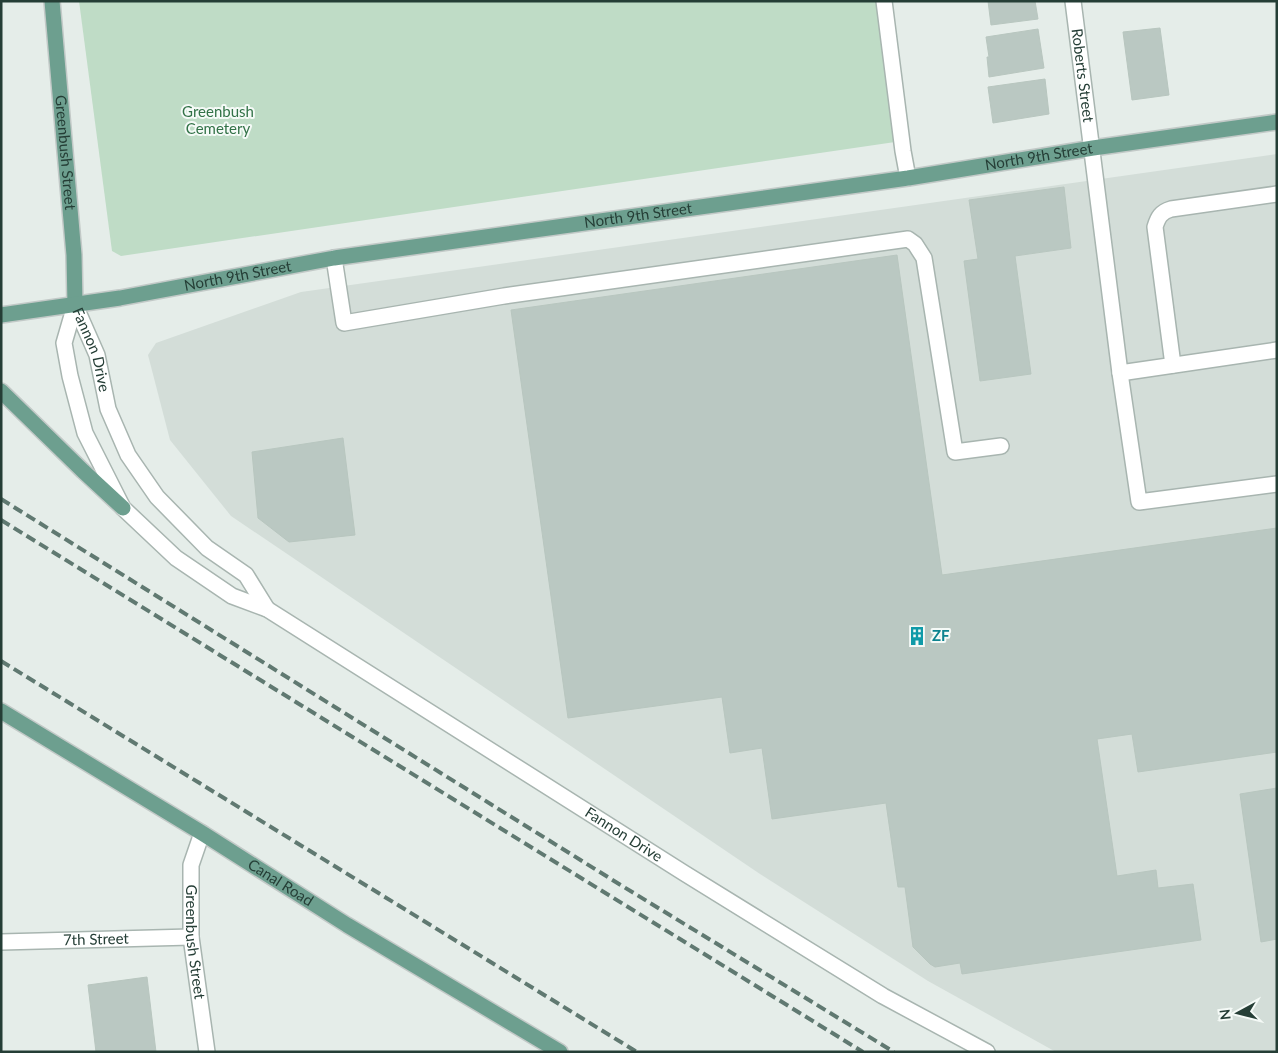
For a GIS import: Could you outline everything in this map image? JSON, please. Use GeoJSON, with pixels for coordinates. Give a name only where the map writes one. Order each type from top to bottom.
{"type":"FeatureCollection","features":[{"type":"Feature","properties":{"kind":"main road","name":"Greenbush Street"},"geometry":{"type":"LineString","coordinates":[[52,1],[74,255],[75,305]]}},
{"type":"Feature","properties":{"kind":"main road","name":"North 9th Street"},"geometry":{"type":"LineString","coordinates":[[1,316],[75,305],[334,258],[908,178],[1093,148],[1277,122]]}},
{"type":"Feature","properties":{"kind":"main road"},"geometry":{"type":"LineString","coordinates":[[1,391],[124,508]]}},
{"type":"Feature","properties":{"kind":"main road","name":"Canal Road"},"geometry":{"type":"LineString","coordinates":[[1,711],[202,833],[347,925],[560,1052]]}},
{"type":"Feature","properties":{"kind":"street"},"geometry":{"type":"LineString","coordinates":[[884,1],[908,178]]}},
{"type":"Feature","properties":{"kind":"street","name":"Roberts Street"},"geometry":{"type":"LineString","coordinates":[[1074,1],[1120,373],[1139,502],[1277,484]]}},
{"type":"Feature","properties":{"kind":"street"},"geometry":{"type":"LineString","coordinates":[[1173,365],[1155,227],[1158,216],[1171,209],[1277,194]]}},
{"type":"Feature","properties":{"kind":"street"},"geometry":{"type":"LineString","coordinates":[[334,258],[344,323],[514,294],[908,239],[915,244],[924,258],[955,452],[1001,446]]}},
{"type":"Feature","properties":{"kind":"street","name":"Fannon Drive"},"geometry":{"type":"LineString","coordinates":[[75,305],[64,343],[70,376],[85,433],[124,508],[176,558],[232,596],[267,609],[866,986],[987,1052]]}},
{"type":"Feature","properties":{"kind":"street","name":"Fannon Drive"},"geometry":{"type":"LineString","coordinates":[[75,305],[97,356],[108,409],[128,455],[158,497],[207,548],[246,575],[267,609]]}},
{"type":"Feature","properties":{"kind":"street"},"geometry":{"type":"LineString","coordinates":[[1120,373],[1277,350]]}},
{"type":"Feature","properties":{"kind":"street","name":"Greenbush Street"},"geometry":{"type":"LineString","coordinates":[[202,833],[191,866],[191,937],[207,1052]]}},
{"type":"Feature","properties":{"kind":"street","name":"7th Street"},"geometry":{"type":"LineString","coordinates":[[1,942],[191,937]]}},
{"type":"Feature","properties":{"kind":"shaded area"},"geometry":{"type":"Polygon","coordinates":[[[1277,154],[1277,1052],[1056,1052],[928,981],[760,874],[231,516],[170,440],[148,355],[156,343],[301,292],[1277,154]]]}},
{"type":"Feature","properties":{"kind":"green space","name":"Greenbush Cemetery"},"geometry":{"type":"Polygon","coordinates":[[[79,1],[877,1],[895,142],[121,256],[112,251],[79,1]]]}},
{"type":"Feature","properties":{"kind":"building"},"geometry":{"type":"Polygon","coordinates":[[[988,1],[1035,1],[1038,19],[991,25],[988,1]]]}},
{"type":"Feature","properties":{"kind":"building"},"geometry":{"type":"Polygon","coordinates":[[[1160,28],[1169,95],[1132,100],[1123,32],[1160,28]]]}},
{"type":"Feature","properties":{"kind":"building"},"geometry":{"type":"Polygon","coordinates":[[[1038,29],[1044,68],[989,77],[986,37],[1038,29]]]}},
{"type":"Feature","properties":{"kind":"building"},"geometry":{"type":"Polygon","coordinates":[[[1045,79],[1049,114],[993,123],[988,87],[1045,79]]]}},
{"type":"Feature","properties":{"kind":"building"},"geometry":{"type":"Polygon","coordinates":[[[1064,187],[1071,248],[1015,256],[1031,374],[980,381],[964,261],[978,259],[969,200],[1064,187]]]}},
{"type":"Feature","properties":{"kind":"building","name":"ZF"},"geometry":{"type":"Polygon","coordinates":[[[897,255],[942,575],[1277,528],[1277,752],[1138,772],[1132,734],[1097,739],[1117,876],[1156,870],[1158,888],[1193,884],[1201,940],[962,974],[960,963],[935,967],[913,947],[905,887],[898,887],[886,803],[772,819],[762,748],[730,753],[722,697],[568,718],[511,310],[897,255]]]}},
{"type":"Feature","properties":{"kind":"building"},"geometry":{"type":"Polygon","coordinates":[[[343,438],[355,535],[289,542],[258,518],[252,452],[343,438]]]}},
{"type":"Feature","properties":{"kind":"building"},"geometry":{"type":"Polygon","coordinates":[[[1277,788],[1277,939],[1261,942],[1240,794],[1277,788]]]}},
{"type":"Feature","properties":{"kind":"building"},"geometry":{"type":"Polygon","coordinates":[[[147,977],[156,1052],[96,1052],[88,985],[147,977]]]}},
{"type":"Feature","properties":{"kind":"railway"},"geometry":{"type":"LineString","coordinates":[[1,499],[619,884],[894,1052]]}},
{"type":"Feature","properties":{"kind":"railway"},"geometry":{"type":"LineString","coordinates":[[1,520],[863,1052]]}},
{"type":"Feature","properties":{"kind":"railway"},"geometry":{"type":"LineString","coordinates":[[1,661],[637,1052]]}},
{"type":"Feature","properties":{"kind":"place","name":"ZF"},"geometry":{"type":"Point","coordinates":[917,636]}}]}
